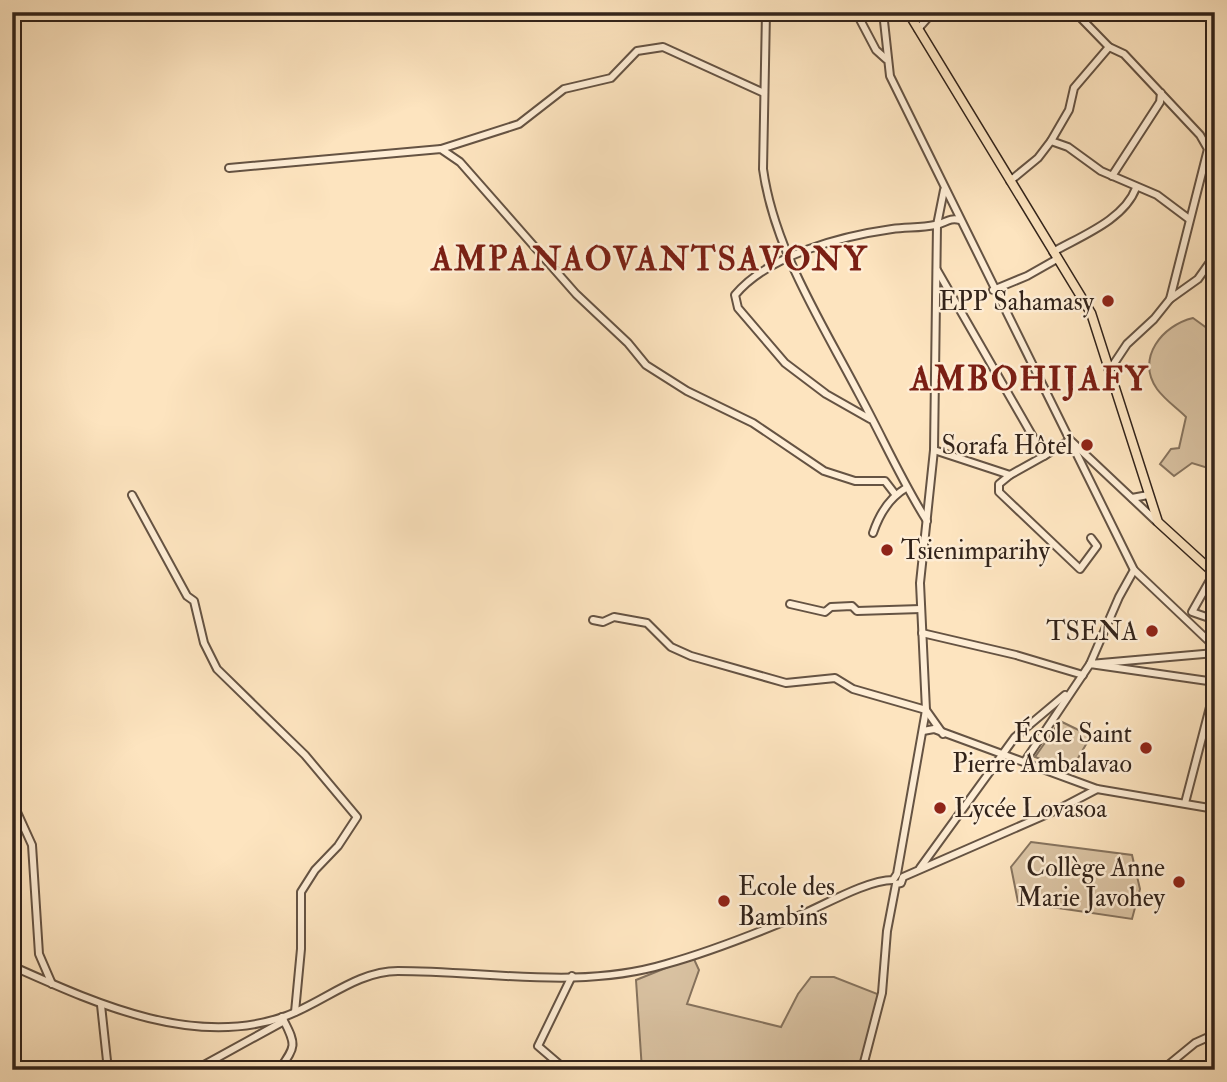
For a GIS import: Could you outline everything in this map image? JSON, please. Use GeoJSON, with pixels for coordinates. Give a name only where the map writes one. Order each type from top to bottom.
{"type":"FeatureCollection","features":[{"type":"Feature","properties":{"kind":"main road"},"geometry":{"type":"LineString","coordinates":[[908,12],[1091,313],[1111,368],[1158,522],[1214,574]]}},
{"type":"Feature","properties":{"kind":"street"},"geometry":{"type":"LineString","coordinates":[[766,12],[763,169],[765,188],[790,256],[824,332],[906,488],[928,521]]}},
{"type":"Feature","properties":{"kind":"street"},"geometry":{"type":"LineString","coordinates":[[856,12],[876,50],[886,59]]}},
{"type":"Feature","properties":{"kind":"street"},"geometry":{"type":"LineString","coordinates":[[883,12],[886,59],[890,76],[993,290],[1134,570],[1215,647]]}},
{"type":"Feature","properties":{"kind":"street"},"geometry":{"type":"LineString","coordinates":[[918,29],[933,12]]}},
{"type":"Feature","properties":{"kind":"street"},"geometry":{"type":"LineString","coordinates":[[1074,12],[1109,47],[1124,54],[1207,142],[1208,161],[1189,219],[1170,299]]}},
{"type":"Feature","properties":{"kind":"street"},"geometry":{"type":"LineString","coordinates":[[229,168],[441,149],[519,124],[564,89],[611,78],[637,51],[648,48],[663,47],[764,93]]}},
{"type":"Feature","properties":{"kind":"street"},"geometry":{"type":"LineString","coordinates":[[1010,181],[1038,158],[1051,141],[1069,110],[1074,88],[1109,47]]}},
{"type":"Feature","properties":{"kind":"street"},"geometry":{"type":"LineString","coordinates":[[1112,176],[1160,102],[1161,93]]}},
{"type":"Feature","properties":{"kind":"street"},"geometry":{"type":"LineString","coordinates":[[1051,141],[1068,147],[1089,164],[1112,176],[1157,195],[1189,219]]}},
{"type":"Feature","properties":{"kind":"street"},"geometry":{"type":"LineString","coordinates":[[441,149],[460,162],[576,294],[619,334],[646,365],[687,391],[753,423],[824,471],[842,478],[885,481],[895,494]]}},
{"type":"Feature","properties":{"kind":"street"},"geometry":{"type":"LineString","coordinates":[[993,290],[1027,276],[1102,225],[1132,198],[1136,188]]}},
{"type":"Feature","properties":{"kind":"street"},"geometry":{"type":"LineString","coordinates":[[862,1070],[882,993],[887,931],[926,710],[920,583],[934,450],[937,225],[944,190]]}},
{"type":"Feature","properties":{"kind":"street"},"geometry":{"type":"LineString","coordinates":[[872,420],[826,394],[785,363],[738,307],[735,295],[743,285],[790,256],[864,234],[937,225],[948,219],[960,220]]}},
{"type":"Feature","properties":{"kind":"street"},"geometry":{"type":"LineString","coordinates":[[1111,368],[1127,344],[1170,299],[1198,279],[1215,255]]}},
{"type":"Feature","properties":{"kind":"street"},"geometry":{"type":"LineString","coordinates":[[937,270],[1044,456]]}},
{"type":"Feature","properties":{"kind":"street"},"geometry":{"type":"LineString","coordinates":[[1070,440],[1010,475],[999,484],[999,492],[1080,569],[1097,546],[1091,538]]}},
{"type":"Feature","properties":{"kind":"street"},"geometry":{"type":"LineString","coordinates":[[1070,440],[1158,522]]}},
{"type":"Feature","properties":{"kind":"street"},"geometry":{"type":"LineString","coordinates":[[934,450],[1010,475]]}},
{"type":"Feature","properties":{"kind":"street"},"geometry":{"type":"LineString","coordinates":[[873,533],[877,521],[895,494],[906,488]]}},
{"type":"Feature","properties":{"kind":"street"},"geometry":{"type":"LineString","coordinates":[[132,495],[187,596],[194,601],[204,643],[216,669],[305,755],[357,817],[338,846],[315,870],[301,892],[301,949],[295,1012]]}},
{"type":"Feature","properties":{"kind":"street"},"geometry":{"type":"LineString","coordinates":[[1132,498],[1148,495]]}},
{"type":"Feature","properties":{"kind":"street"},"geometry":{"type":"LineString","coordinates":[[919,870],[1015,737],[1069,691],[1083,675],[1134,570]]}},
{"type":"Feature","properties":{"kind":"street"},"geometry":{"type":"LineString","coordinates":[[1183,618],[1192,612],[1214,574]]}},
{"type":"Feature","properties":{"kind":"street"},"geometry":{"type":"LineString","coordinates":[[790,604],[825,612],[831,607],[852,606],[857,611],[921,609]]}},
{"type":"Feature","properties":{"kind":"street"},"geometry":{"type":"LineString","coordinates":[[1192,612],[1215,620]]}},
{"type":"Feature","properties":{"kind":"street"},"geometry":{"type":"LineString","coordinates":[[593,620],[603,622],[614,618],[647,623],[671,647],[691,656],[723,664],[732,670],[786,683],[835,678],[853,688],[926,710],[943,734]]}},
{"type":"Feature","properties":{"kind":"street"},"geometry":{"type":"LineString","coordinates":[[922,633],[1016,655],[1083,675]]}},
{"type":"Feature","properties":{"kind":"street"},"geometry":{"type":"LineString","coordinates":[[1090,664],[1215,653]]}},
{"type":"Feature","properties":{"kind":"street"},"geometry":{"type":"LineString","coordinates":[[1090,664],[1215,682]]}},
{"type":"Feature","properties":{"kind":"street"},"geometry":{"type":"LineString","coordinates":[[1025,761],[1069,691]]}},
{"type":"Feature","properties":{"kind":"street"},"geometry":{"type":"LineString","coordinates":[[1185,803],[1210,707],[1215,701]]}},
{"type":"Feature","properties":{"kind":"street"},"geometry":{"type":"LineString","coordinates":[[923,731],[934,729],[1097,789],[1215,809]]}},
{"type":"Feature","properties":{"kind":"street"},"geometry":{"type":"LineString","coordinates":[[195,1070],[295,1012],[373,973],[397,971],[525,979],[637,973],[897,879],[1059,809],[1097,789]]}},
{"type":"Feature","properties":{"kind":"street"},"geometry":{"type":"LineString","coordinates":[[12,801],[32,845],[39,954],[52,984]]}},
{"type":"Feature","properties":{"kind":"street"},"geometry":{"type":"LineString","coordinates":[[12,966],[102,1005],[191,1025],[232,1025],[283,1019]]}},
{"type":"Feature","properties":{"kind":"street"},"geometry":{"type":"LineString","coordinates":[[566,1070],[538,1046],[572,976]]}},
{"type":"Feature","properties":{"kind":"street"},"geometry":{"type":"LineString","coordinates":[[102,1005],[108,1070]]}},
{"type":"Feature","properties":{"kind":"street"},"geometry":{"type":"LineString","coordinates":[[279,1070],[293,1051],[294,1040],[283,1019]]}},
{"type":"Feature","properties":{"kind":"street"},"geometry":{"type":"LineString","coordinates":[[1162,1070],[1195,1042],[1215,1034]]}},
{"type":"Feature","properties":{"kind":"shaded area"},"geometry":{"type":"Polygon","coordinates":[[[1193,318],[1215,334],[1215,424],[1208,468],[1192,463],[1174,476],[1160,464],[1171,449],[1179,448],[1186,417],[1157,389],[1149,366],[1151,355],[1163,335],[1193,318]]]}},
{"type":"Feature","properties":{"kind":"shaded area"},"geometry":{"type":"Polygon","coordinates":[[[1060,721],[1091,736],[1071,770],[1035,757],[1060,721]]]}},
{"type":"Feature","properties":{"kind":"shaded area"},"geometry":{"type":"Polygon","coordinates":[[[1031,842],[1132,855],[1140,889],[1132,919],[1018,902],[1011,867],[1031,842]]]}},
{"type":"Feature","properties":{"kind":"shaded area"},"geometry":{"type":"Polygon","coordinates":[[[693,957],[699,970],[687,1004],[781,1027],[798,994],[811,977],[834,977],[880,995],[860,1070],[642,1070],[636,980],[693,957]]]}},
{"type":"Feature","properties":{"kind":"place","name":"EPP Sahamasy"},"geometry":{"type":"Point","coordinates":[1108,301]}},
{"type":"Feature","properties":{"kind":"place","name":"Sorafa Hôtel"},"geometry":{"type":"Point","coordinates":[1087,445]}},
{"type":"Feature","properties":{"kind":"place","name":"Tsienimparihy"},"geometry":{"type":"Point","coordinates":[887,550]}},
{"type":"Feature","properties":{"kind":"place","name":"TSENA"},"geometry":{"type":"Point","coordinates":[1152,631]}},
{"type":"Feature","properties":{"kind":"place","name":"École Saint Pierre Ambalavao"},"geometry":{"type":"Point","coordinates":[1146,748]}},
{"type":"Feature","properties":{"kind":"place","name":"Lycée Lovasoa"},"geometry":{"type":"Point","coordinates":[940,808]}},
{"type":"Feature","properties":{"kind":"place","name":"Collège Anne Marie Javohey"},"geometry":{"type":"Point","coordinates":[1179,882]}},
{"type":"Feature","properties":{"kind":"place","name":"Ecole des Bambins"},"geometry":{"type":"Point","coordinates":[724,901]}},
{"type":"Feature","properties":{"kind":"district","name":"AMPANAOVANTSAVONY"},"geometry":{"type":"Point","coordinates":[650,258]}},
{"type":"Feature","properties":{"kind":"district","name":"AMBOHIJAFY"},"geometry":{"type":"Point","coordinates":[1030,378]}}]}
